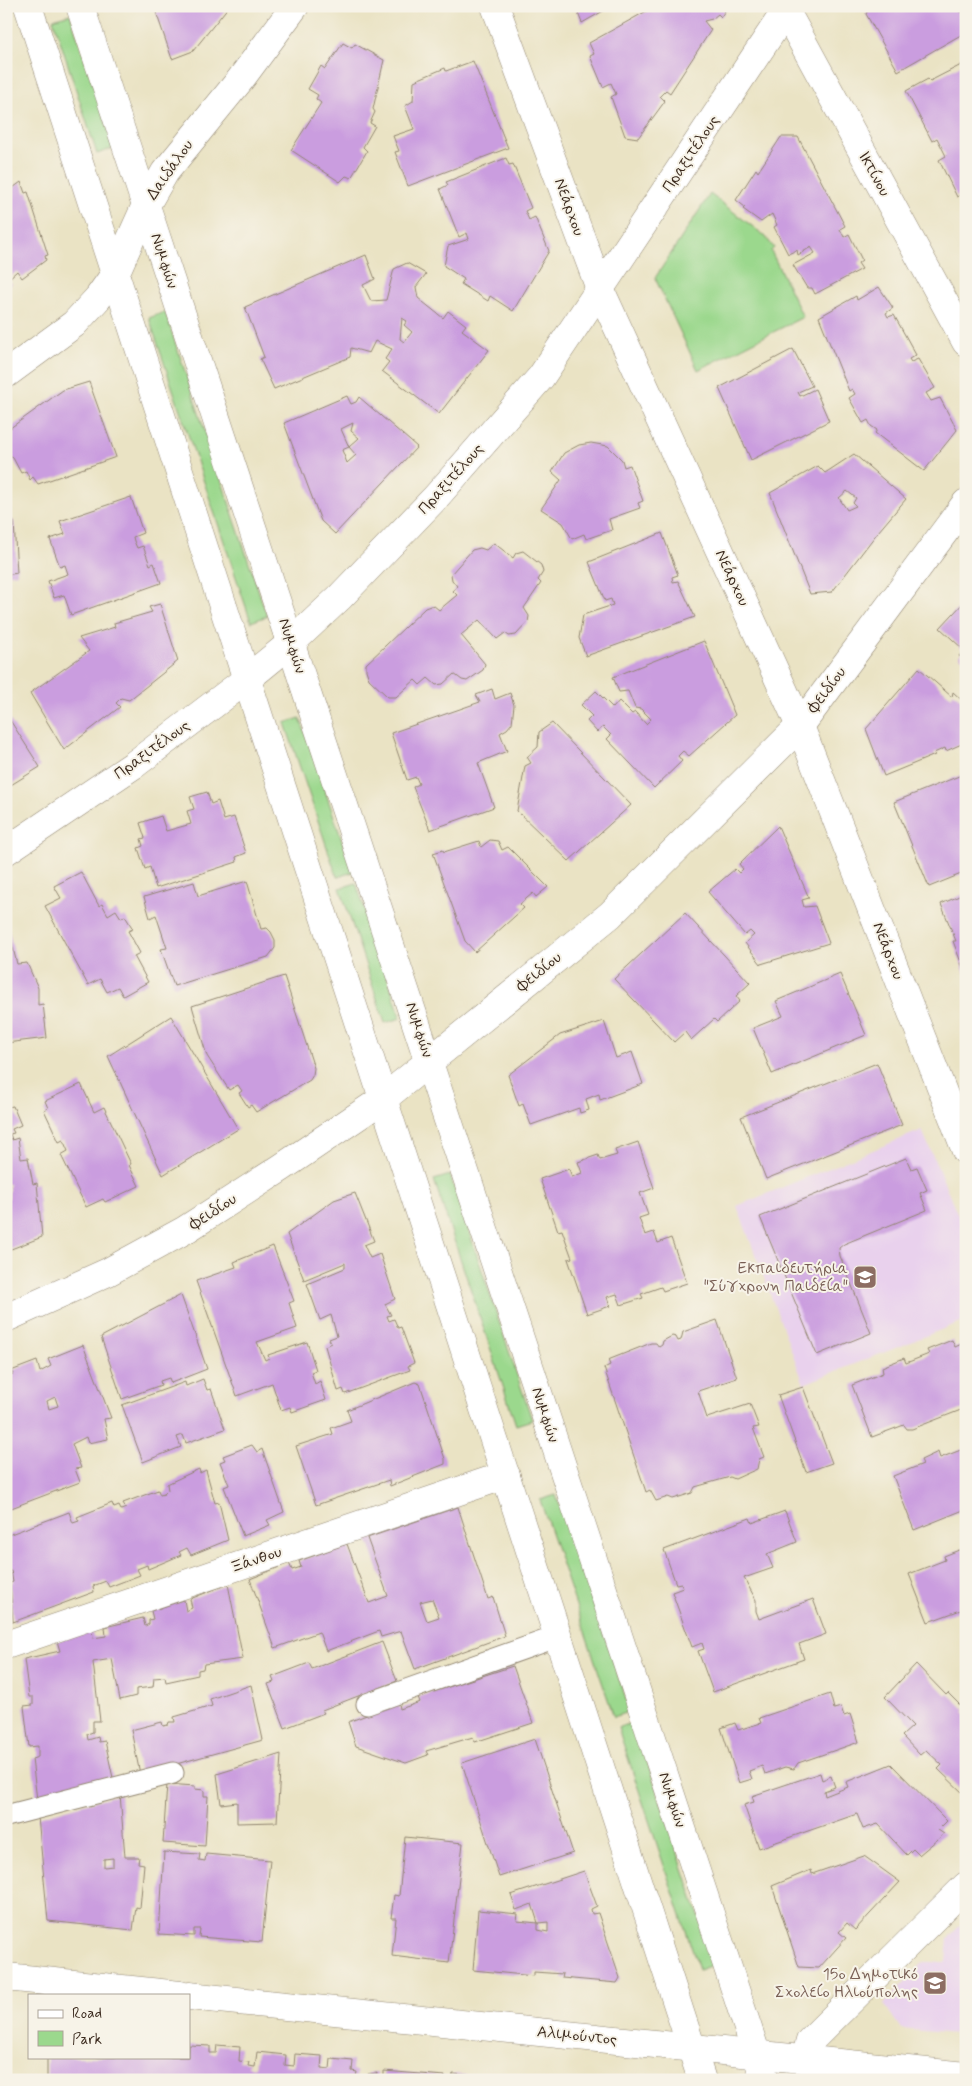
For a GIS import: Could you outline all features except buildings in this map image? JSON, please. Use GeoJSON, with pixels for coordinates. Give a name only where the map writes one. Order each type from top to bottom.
{"type":"FeatureCollection","features":[{"type":"Feature","properties":{"kind":"street"},"geometry":{"type":"LineString","coordinates":[[28,6],[702,2080]]}},
{"type":"Feature","properties":{"kind":"street","name":"Νυμφών"},"geometry":{"type":"LineString","coordinates":[[80,6],[765,2080]]}},
{"type":"Feature","properties":{"kind":"street","name":"Δαιδάλου"},"geometry":{"type":"LineString","coordinates":[[6,374],[74,324],[98,298],[115,274],[146,204],[165,172],[240,80],[295,6]]}},
{"type":"Feature","properties":{"kind":"street","name":"Νεάρχου"},"geometry":{"type":"LineString","coordinates":[[495,6],[600,289],[800,726],[966,1151]]}},
{"type":"Feature","properties":{"kind":"street","name":"Πραξιτέλους"},"geometry":{"type":"LineString","coordinates":[[6,850],[135,764],[247,679],[340,597],[436,497],[541,377],[786,8]]}},
{"type":"Feature","properties":{"kind":"street","name":"Ικτίνου"},"geometry":{"type":"LineString","coordinates":[[786,8],[966,342]]}},
{"type":"Feature","properties":{"kind":"street","name":"Φειδίου"},"geometry":{"type":"LineString","coordinates":[[6,1318],[108,1272],[185,1230],[281,1168],[383,1099],[610,915],[800,726],[966,503]]}},
{"type":"Feature","properties":{"kind":"street","name":"Ξάνθου"},"geometry":{"type":"LineString","coordinates":[[6,1645],[506,1475]]}},
{"type":"Feature","properties":{"kind":"street"},"geometry":{"type":"LineString","coordinates":[[805,2059],[810,2041],[966,1886]]}},
{"type":"Feature","properties":{"kind":"street"},"geometry":{"type":"LineString","coordinates":[[6,1977],[170,1994]]}},
{"type":"Feature","properties":{"kind":"street","name":"Αλιμούντος"},"geometry":{"type":"LineString","coordinates":[[190,1996],[966,2076]]}},
{"type":"Feature","properties":{"kind":"lane"},"geometry":{"type":"LineString","coordinates":[[366,1704],[558,1636]]}},
{"type":"Feature","properties":{"kind":"lane"},"geometry":{"type":"LineString","coordinates":[[6,1816],[174,1773]]}},
{"type":"Feature","properties":{"kind":"shaded area","name":"Εκπαιδευτήρια \"Σύγχρονη Παιδεία\""},"geometry":{"type":"Polygon","coordinates":[[[922,1130],[966,1234],[966,1320],[804,1384],[737,1206],[922,1130]]]}},
{"type":"Feature","properties":{"kind":"shaded area","name":"15ο Δημοτικό Σχολείο Ηλιούπολης"},"geometry":{"type":"Polygon","coordinates":[[[966,1919],[966,2035],[901,2029],[884,2004],[924,1962],[946,1962],[948,1938],[966,1919]]]}},
{"type":"Feature","properties":{"kind":"green space"},"geometry":{"type":"Polygon","coordinates":[[[70,14],[114,148],[97,154],[53,19],[70,14]]]}},
{"type":"Feature","properties":{"kind":"green space"},"geometry":{"type":"Polygon","coordinates":[[[710,194],[765,236],[774,248],[771,251],[803,317],[698,370],[655,278],[710,194]]]}},
{"type":"Feature","properties":{"kind":"green space"},"geometry":{"type":"Polygon","coordinates":[[[165,312],[267,616],[251,622],[149,318],[165,312]]]}},
{"type":"Feature","properties":{"kind":"green space"},"geometry":{"type":"Polygon","coordinates":[[[300,718],[353,872],[337,877],[285,723],[300,718]]]}},
{"type":"Feature","properties":{"kind":"green space"},"geometry":{"type":"Polygon","coordinates":[[[356,883],[401,1018],[385,1023],[340,888],[356,883]]]}},
{"type":"Feature","properties":{"kind":"green space"},"geometry":{"type":"Polygon","coordinates":[[[450,1175],[532,1420],[516,1425],[434,1180],[450,1175]]]}},
{"type":"Feature","properties":{"kind":"green space"},"geometry":{"type":"Polygon","coordinates":[[[556,1495],[630,1711],[614,1717],[540,1500],[556,1495]]]}},
{"type":"Feature","properties":{"kind":"green space"},"geometry":{"type":"Polygon","coordinates":[[[634,1722],[715,1964],[699,1970],[618,1728],[634,1722]]]}},
{"type":"Feature","properties":{"kind":"place","name":"Εκπαιδευτήρια \"Σύγχρονη Παιδεία\""},"geometry":{"type":"Point","coordinates":[865,1277]}},
{"type":"Feature","properties":{"kind":"place","name":"15ο Δημοτικό Σχολείο Ηλιούπολης"},"geometry":{"type":"Point","coordinates":[935,1983]}}]}
